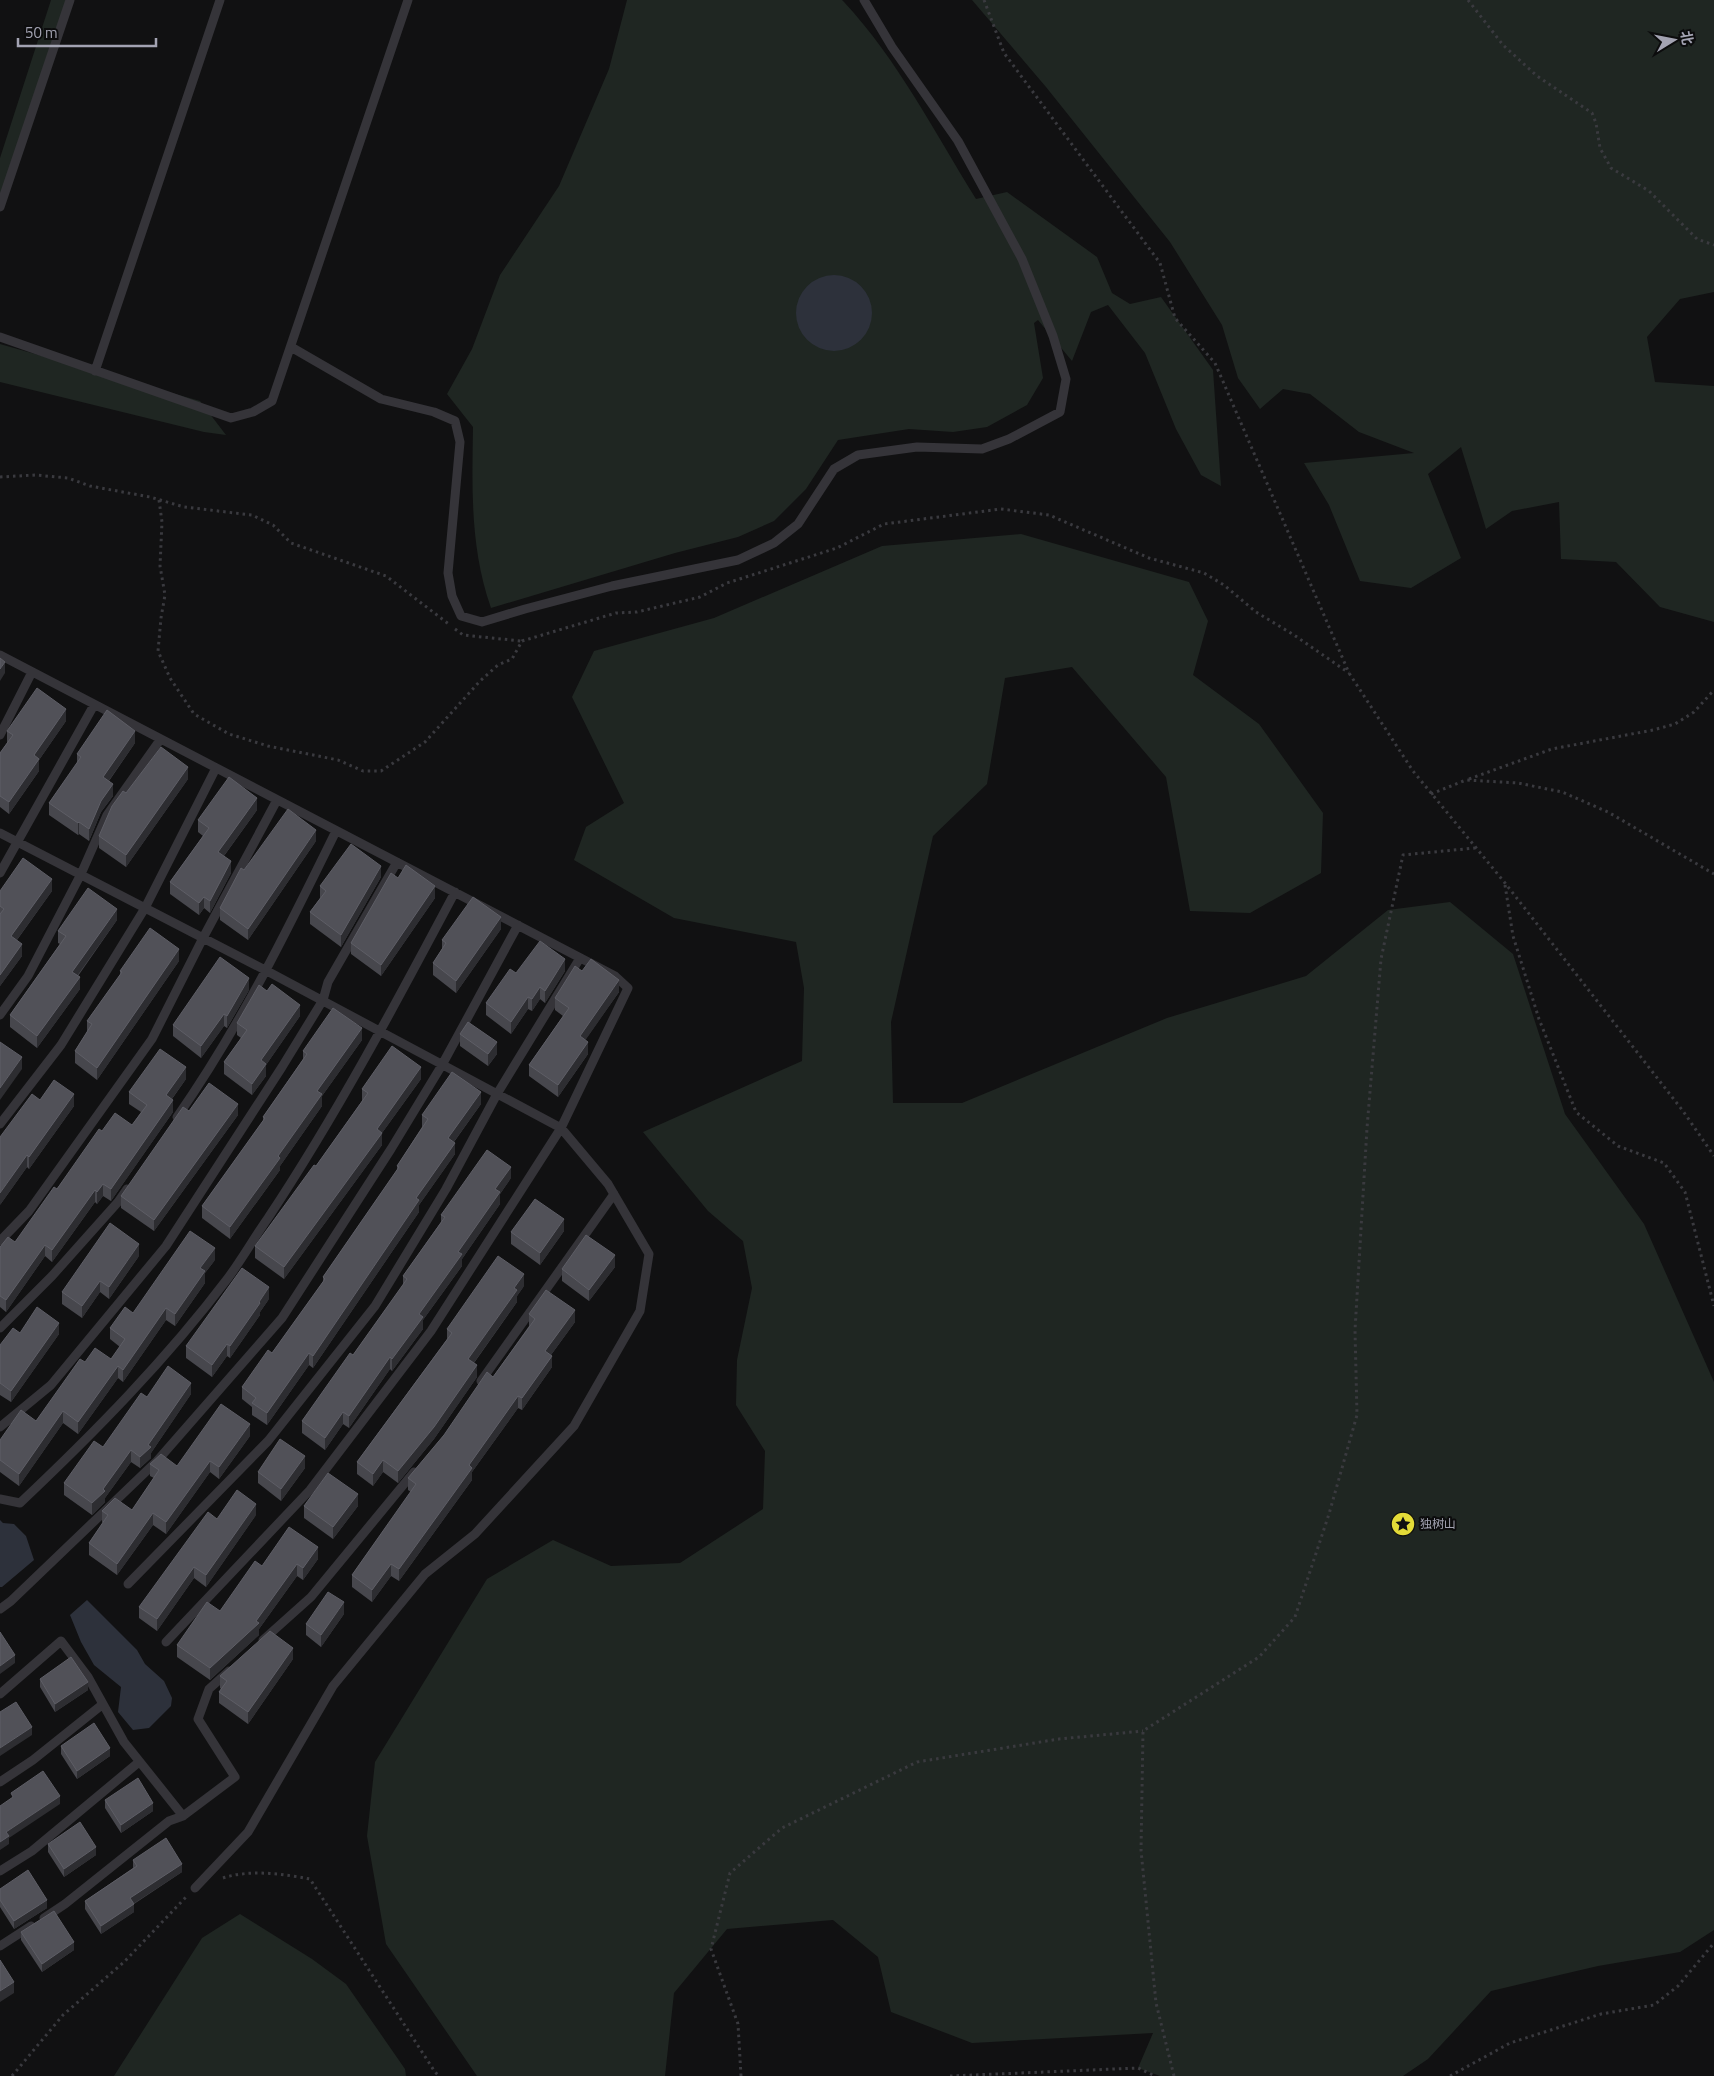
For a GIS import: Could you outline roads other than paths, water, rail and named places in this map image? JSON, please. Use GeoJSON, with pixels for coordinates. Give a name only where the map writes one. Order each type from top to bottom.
{"type":"FeatureCollection","features":[{"type":"Feature","properties":{"kind":"lane"},"geometry":{"type":"LineString","coordinates":[[0,207],[70,0]]}},
{"type":"Feature","properties":{"kind":"lane"},"geometry":{"type":"LineString","coordinates":[[96,371],[220,0]]}},
{"type":"Feature","properties":{"kind":"lane"},"geometry":{"type":"LineString","coordinates":[[0,337],[231,418],[254,412],[272,401],[408,0]]}},
{"type":"Feature","properties":{"kind":"lane"},"geometry":{"type":"LineString","coordinates":[[291,347],[381,399],[434,412],[455,421],[460,442],[448,573],[452,596],[461,616],[482,622],[612,586],[738,560],[774,544],[798,524],[834,469],[858,455],[917,447],[982,449],[1009,438],[1060,412],[1066,378],[1053,336],[1022,259],[958,141],[892,47],[864,0]]}},
{"type":"Feature","properties":{"kind":"lane"},"geometry":{"type":"LineString","coordinates":[[0,655],[615,976],[628,988],[561,1128],[431,1331],[310,1490],[166,1642]]}},
{"type":"Feature","properties":{"kind":"lane"},"geometry":{"type":"LineString","coordinates":[[0,735],[32,672]]}},
{"type":"Feature","properties":{"kind":"lane"},"geometry":{"type":"LineString","coordinates":[[0,873],[94,705]]}},
{"type":"Feature","properties":{"kind":"lane"},"geometry":{"type":"LineString","coordinates":[[0,1015],[28,976],[81,874],[107,815],[160,740]]}},
{"type":"Feature","properties":{"kind":"lane"},"geometry":{"type":"LineString","coordinates":[[0,1124],[61,1044],[145,908],[216,768]]}},
{"type":"Feature","properties":{"kind":"lane"},"geometry":{"type":"LineString","coordinates":[[0,1241],[29,1211],[152,1039],[203,938],[277,800]]}},
{"type":"Feature","properties":{"kind":"lane"},"geometry":{"type":"LineString","coordinates":[[174,1122],[207,1074],[267,970],[336,831]]}},
{"type":"Feature","properties":{"kind":"lane"},"geometry":{"type":"LineString","coordinates":[[0,833],[267,970],[561,1128],[608,1184],[649,1254],[640,1311],[574,1426],[475,1534],[425,1574],[333,1686],[248,1832],[195,1888]]}},
{"type":"Feature","properties":{"kind":"lane"},"geometry":{"type":"LineString","coordinates":[[0,1427],[51,1385],[166,1246],[323,1000],[328,982],[397,862]]}},
{"type":"Feature","properties":{"kind":"lane"},"geometry":{"type":"LineString","coordinates":[[0,1499],[20,1504],[91,1436],[136,1389],[228,1278],[306,1160],[380,1032],[455,892]]}},
{"type":"Feature","properties":{"kind":"lane"},"geometry":{"type":"LineString","coordinates":[[1,1606],[157,1461],[282,1318],[391,1149],[442,1065],[518,925]]}},
{"type":"Feature","properties":{"kind":"lane"},"geometry":{"type":"LineString","coordinates":[[128,1584],[268,1441],[375,1306],[446,1189],[497,1094],[580,958]]}},
{"type":"Feature","properties":{"kind":"lane"},"geometry":{"type":"LineString","coordinates":[[0,1328],[52,1276],[118,1202],[135,1178]]}},
{"type":"Feature","properties":{"kind":"lane"},"geometry":{"type":"LineString","coordinates":[[476,1388],[614,1194]]}},
{"type":"Feature","properties":{"kind":"lane"},"geometry":{"type":"LineString","coordinates":[[252,1649],[311,1597],[421,1465]]}},
{"type":"Feature","properties":{"kind":"lane"},"geometry":{"type":"LineString","coordinates":[[0,1694],[62,1641],[88,1677],[124,1742],[182,1816]]}},
{"type":"Feature","properties":{"kind":"lane"},"geometry":{"type":"LineString","coordinates":[[0,1946],[66,1904],[169,1821],[182,1816],[235,1777],[198,1719],[209,1688],[238,1662]]}},
{"type":"Feature","properties":{"kind":"lane"},"geometry":{"type":"LineString","coordinates":[[0,1782],[33,1760],[103,1704]]}},
{"type":"Feature","properties":{"kind":"lane"},"geometry":{"type":"LineString","coordinates":[[0,1871],[32,1851],[139,1762]]}},
{"type":"Feature","properties":{"kind":"place","name":"独树山"},"geometry":{"type":"Point","coordinates":[1403,1524]}}]}
